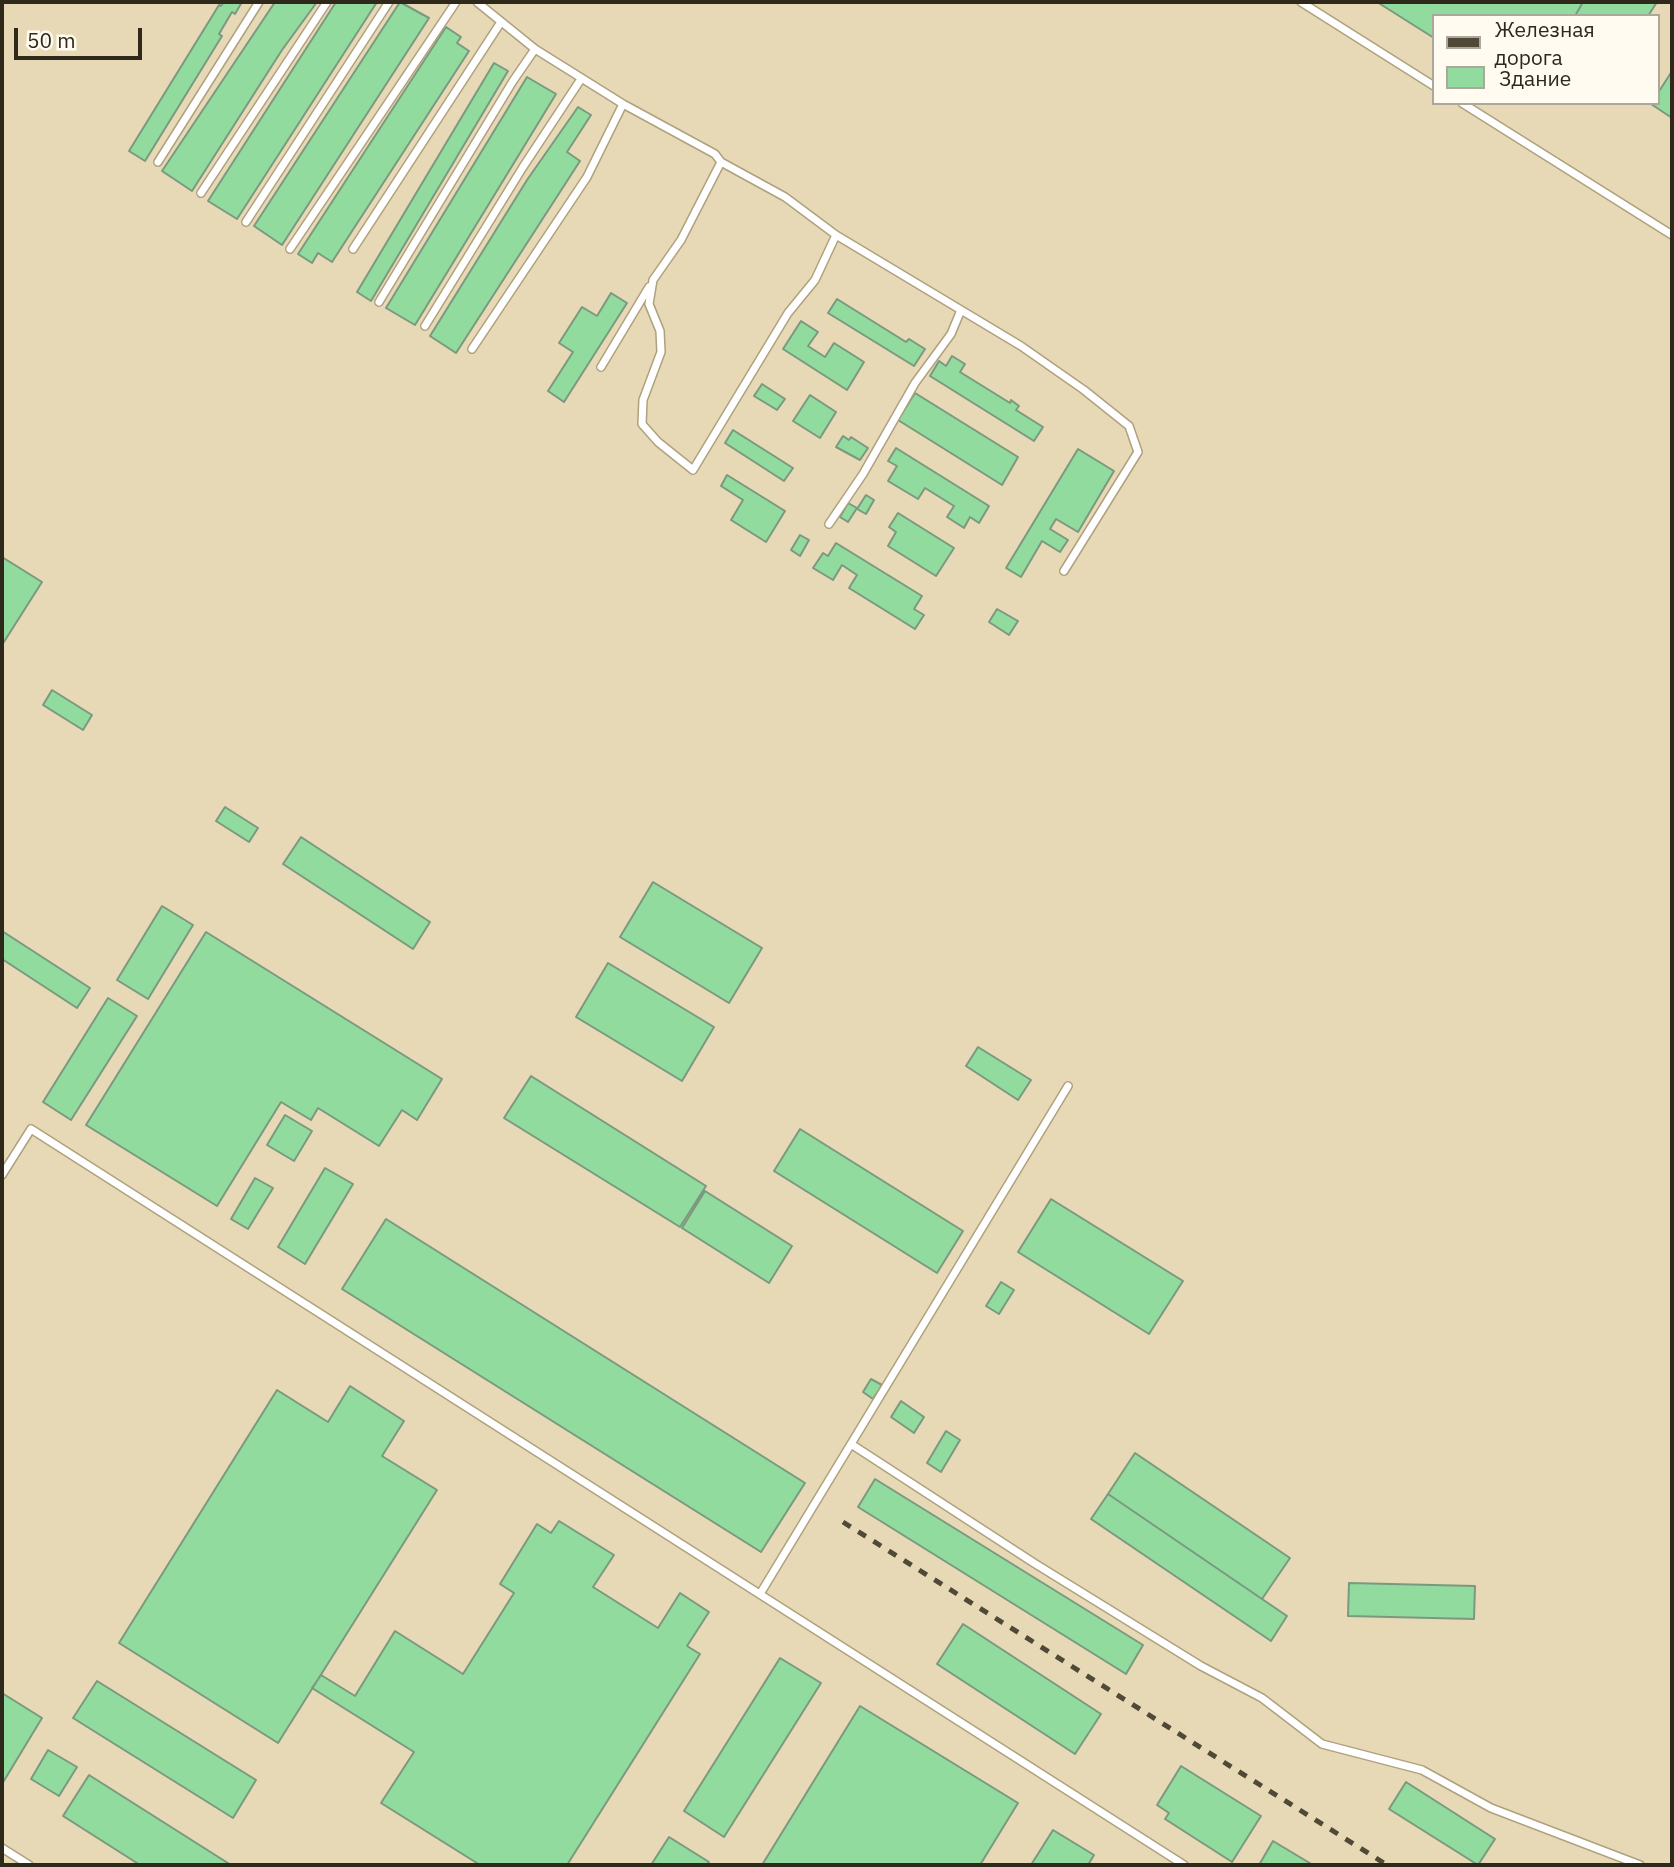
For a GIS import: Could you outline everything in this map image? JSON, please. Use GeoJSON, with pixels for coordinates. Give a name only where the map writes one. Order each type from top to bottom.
{"type":"FeatureCollection","features":[{"type":"Feature","properties":{"kind":"lane"},"geometry":{"type":"LineString","coordinates":[[158,162],[259,2]]}},
{"type":"Feature","properties":{"kind":"lane"},"geometry":{"type":"LineString","coordinates":[[201,193],[327,2]]}},
{"type":"Feature","properties":{"kind":"lane"},"geometry":{"type":"LineString","coordinates":[[246,222],[389,2]]}},
{"type":"Feature","properties":{"kind":"lane"},"geometry":{"type":"LineString","coordinates":[[290,249],[456,2]]}},
{"type":"Feature","properties":{"kind":"lane"},"geometry":{"type":"LineString","coordinates":[[477,2],[535,49],[581,79],[715,154],[721,162],[785,197],[836,235],[1032,354],[1129,426],[1138,452],[1064,571]]}},
{"type":"Feature","properties":{"kind":"lane"},"geometry":{"type":"LineString","coordinates":[[1301,2],[1432,85]]}},
{"type":"Feature","properties":{"kind":"lane"},"geometry":{"type":"LineString","coordinates":[[353,249],[501,22]]}},
{"type":"Feature","properties":{"kind":"lane"},"geometry":{"type":"LineString","coordinates":[[379,302],[535,49]]}},
{"type":"Feature","properties":{"kind":"lane"},"geometry":{"type":"LineString","coordinates":[[425,326],[581,79]]}},
{"type":"Feature","properties":{"kind":"lane"},"geometry":{"type":"LineString","coordinates":[[472,349],[587,177],[623,104]]}},
{"type":"Feature","properties":{"kind":"lane"},"geometry":{"type":"LineString","coordinates":[[1465,105],[1672,235]]}},
{"type":"Feature","properties":{"kind":"lane"},"geometry":{"type":"LineString","coordinates":[[601,367],[653,280],[681,240],[721,162]]}},
{"type":"Feature","properties":{"kind":"lane"},"geometry":{"type":"LineString","coordinates":[[653,280],[649,304],[660,331],[661,352],[643,400],[642,424],[658,442],[693,470],[788,313],[815,280],[836,235]]}},
{"type":"Feature","properties":{"kind":"lane"},"geometry":{"type":"LineString","coordinates":[[829,524],[863,474],[915,383],[950,334],[961,310]]}},
{"type":"Feature","properties":{"kind":"lane"},"geometry":{"type":"LineString","coordinates":[[760,1594],[1068,1086]]}},
{"type":"Feature","properties":{"kind":"lane"},"geometry":{"type":"LineString","coordinates":[[2,1175],[31,1129],[1184,1865]]}},
{"type":"Feature","properties":{"kind":"lane"},"geometry":{"type":"LineString","coordinates":[[850,1444],[1034,1563],[1190,1659],[1262,1698],[1322,1744],[1422,1770],[1491,1808],[1640,1865]]}},
{"type":"Feature","properties":{"kind":"lane"},"geometry":{"type":"LineString","coordinates":[[2,1848],[29,1865]]}},
{"type":"Feature","properties":{"kind":"building"},"geometry":{"type":"Polygon","coordinates":[[[224,2],[242,2],[235,14],[232,12],[219,34],[222,36],[145,161],[129,151],[219,5],[224,2]]]}},
{"type":"Feature","properties":{"kind":"building"},"geometry":{"type":"Polygon","coordinates":[[[275,2],[317,2],[282,50],[192,191],[162,171],[275,2]]]}},
{"type":"Feature","properties":{"kind":"building"},"geometry":{"type":"Polygon","coordinates":[[[336,2],[377,2],[237,219],[208,201],[336,2]]]}},
{"type":"Feature","properties":{"kind":"building"},"geometry":{"type":"Polygon","coordinates":[[[400,2],[429,18],[282,245],[254,226],[400,2]]]}},
{"type":"Feature","properties":{"kind":"building"},"geometry":{"type":"Polygon","coordinates":[[[1377,2],[1583,2],[1576,14],[1432,14],[1432,37],[1377,2]]]}},
{"type":"Feature","properties":{"kind":"building"},"geometry":{"type":"Polygon","coordinates":[[[1583,2],[1657,2],[1649,14],[1576,14],[1583,2]]]}},
{"type":"Feature","properties":{"kind":"building"},"geometry":{"type":"Polygon","coordinates":[[[446,27],[461,37],[457,43],[469,51],[332,262],[318,253],[312,263],[298,254],[446,27]]]}},
{"type":"Feature","properties":{"kind":"building"},"geometry":{"type":"Polygon","coordinates":[[[494,63],[508,71],[371,301],[357,292],[494,63]]]}},
{"type":"Feature","properties":{"kind":"building"},"geometry":{"type":"Polygon","coordinates":[[[1672,71],[1672,118],[1652,105],[1660,105],[1660,90],[1672,71]]]}},
{"type":"Feature","properties":{"kind":"building"},"geometry":{"type":"Polygon","coordinates":[[[527,77],[556,94],[415,325],[386,308],[527,77]]]}},
{"type":"Feature","properties":{"kind":"building"},"geometry":{"type":"Polygon","coordinates":[[[578,107],[591,115],[567,152],[580,161],[456,353],[430,336],[527,180],[578,107]]]}},
{"type":"Feature","properties":{"kind":"building"},"geometry":{"type":"Polygon","coordinates":[[[611,293],[627,303],[564,402],[548,391],[573,352],[559,343],[582,307],[597,316],[611,293]]]}},
{"type":"Feature","properties":{"kind":"building"},"geometry":{"type":"Polygon","coordinates":[[[837,299],[906,342],[909,339],[925,349],[914,366],[828,313],[837,299]]]}},
{"type":"Feature","properties":{"kind":"building"},"geometry":{"type":"Polygon","coordinates":[[[801,321],[818,332],[808,346],[825,357],[834,343],[864,362],[847,390],[783,349],[801,321]]]}},
{"type":"Feature","properties":{"kind":"building"},"geometry":{"type":"Polygon","coordinates":[[[952,356],[965,364],[960,372],[1010,403],[1011,400],[1019,406],[1016,410],[1043,427],[1034,441],[930,376],[939,361],[946,366],[952,356]]]}},
{"type":"Feature","properties":{"kind":"building"},"geometry":{"type":"Polygon","coordinates":[[[762,384],[785,399],[777,410],[754,396],[762,384]]]}},
{"type":"Feature","properties":{"kind":"building"},"geometry":{"type":"Polygon","coordinates":[[[915,393],[1018,457],[1002,485],[898,420],[915,393]]]}},
{"type":"Feature","properties":{"kind":"building"},"geometry":{"type":"Polygon","coordinates":[[[810,395],[836,412],[820,438],[793,421],[810,395]]]}},
{"type":"Feature","properties":{"kind":"building"},"geometry":{"type":"Polygon","coordinates":[[[733,430],[793,468],[784,481],[725,443],[733,430]]]}},
{"type":"Feature","properties":{"kind":"building"},"geometry":{"type":"Polygon","coordinates":[[[843,436],[849,440],[851,437],[868,448],[860,460],[836,447],[843,436]]]}},
{"type":"Feature","properties":{"kind":"building"},"geometry":{"type":"Polygon","coordinates":[[[896,448],[989,506],[979,523],[970,517],[964,528],[947,517],[954,506],[925,488],[918,499],[888,481],[897,466],[888,461],[896,448]]]}},
{"type":"Feature","properties":{"kind":"building"},"geometry":{"type":"Polygon","coordinates":[[[1078,449],[1114,471],[1078,532],[1056,519],[1050,529],[1068,540],[1060,552],[1042,541],[1021,577],[1006,568],[1078,449]]]}},
{"type":"Feature","properties":{"kind":"building"},"geometry":{"type":"Polygon","coordinates":[[[727,475],[785,511],[766,542],[731,520],[743,500],[721,486],[727,475]]]}},
{"type":"Feature","properties":{"kind":"building"},"geometry":{"type":"Polygon","coordinates":[[[866,495],[874,500],[866,514],[857,509],[866,495]]]}},
{"type":"Feature","properties":{"kind":"building"},"geometry":{"type":"Polygon","coordinates":[[[848,503],[857,508],[848,522],[840,517],[848,503]]]}},
{"type":"Feature","properties":{"kind":"building"},"geometry":{"type":"Polygon","coordinates":[[[898,513],[954,548],[936,576],[888,546],[896,532],[889,527],[898,513]]]}},
{"type":"Feature","properties":{"kind":"building"},"geometry":{"type":"Polygon","coordinates":[[[800,535],[809,540],[800,556],[791,550],[800,535]]]}},
{"type":"Feature","properties":{"kind":"building"},"geometry":{"type":"Polygon","coordinates":[[[836,543],[922,596],[914,609],[924,615],[915,629],[849,588],[857,575],[842,565],[833,580],[813,568],[823,553],[828,556],[836,543]]]}},
{"type":"Feature","properties":{"kind":"building"},"geometry":{"type":"Polygon","coordinates":[[[2,557],[42,582],[2,645],[2,557]]]}},
{"type":"Feature","properties":{"kind":"building"},"geometry":{"type":"Polygon","coordinates":[[[997,609],[1018,621],[1009,635],[989,622],[997,609]]]}},
{"type":"Feature","properties":{"kind":"building"},"geometry":{"type":"Polygon","coordinates":[[[52,690],[92,715],[83,730],[43,705],[52,690]]]}},
{"type":"Feature","properties":{"kind":"building"},"geometry":{"type":"Polygon","coordinates":[[[225,807],[258,828],[249,842],[216,821],[225,807]]]}},
{"type":"Feature","properties":{"kind":"building"},"geometry":{"type":"Polygon","coordinates":[[[301,837],[430,922],[413,949],[283,864],[301,837]]]}},
{"type":"Feature","properties":{"kind":"building"},"geometry":{"type":"Polygon","coordinates":[[[653,882],[762,948],[729,1003],[620,937],[653,882]]]}},
{"type":"Feature","properties":{"kind":"building"},"geometry":{"type":"Polygon","coordinates":[[[162,906],[193,925],[148,999],[117,980],[162,906]]]}},
{"type":"Feature","properties":{"kind":"building"},"geometry":{"type":"Polygon","coordinates":[[[2,931],[90,988],[77,1008],[2,959],[2,931]]]}},
{"type":"Feature","properties":{"kind":"building"},"geometry":{"type":"Polygon","coordinates":[[[206,932],[442,1079],[417,1120],[402,1110],[379,1146],[318,1108],[311,1120],[281,1102],[217,1206],[86,1125],[206,932]]]}},
{"type":"Feature","properties":{"kind":"building"},"geometry":{"type":"Polygon","coordinates":[[[608,963],[714,1027],[682,1081],[576,1017],[608,963]]]}},
{"type":"Feature","properties":{"kind":"building"},"geometry":{"type":"Polygon","coordinates":[[[108,998],[137,1016],[71,1120],[43,1102],[108,998]]]}},
{"type":"Feature","properties":{"kind":"building"},"geometry":{"type":"Polygon","coordinates":[[[978,1047],[1031,1080],[1018,1100],[966,1066],[978,1047]]]}},
{"type":"Feature","properties":{"kind":"building"},"geometry":{"type":"Polygon","coordinates":[[[531,1076],[706,1186],[680,1227],[504,1118],[531,1076]]]}},
{"type":"Feature","properties":{"kind":"building"},"geometry":{"type":"Polygon","coordinates":[[[285,1115],[312,1131],[294,1161],[267,1145],[285,1115]]]}},
{"type":"Feature","properties":{"kind":"building"},"geometry":{"type":"Polygon","coordinates":[[[800,1129],[963,1231],[937,1273],[774,1171],[800,1129]]]}},
{"type":"Feature","properties":{"kind":"building"},"geometry":{"type":"Polygon","coordinates":[[[325,1168],[353,1184],[305,1264],[278,1247],[325,1168]]]}},
{"type":"Feature","properties":{"kind":"building"},"geometry":{"type":"Polygon","coordinates":[[[255,1178],[273,1188],[248,1229],[231,1219],[255,1178]]]}},
{"type":"Feature","properties":{"kind":"building"},"geometry":{"type":"Polygon","coordinates":[[[705,1191],[792,1246],[769,1283],[682,1228],[705,1191]]]}},
{"type":"Feature","properties":{"kind":"building"},"geometry":{"type":"Polygon","coordinates":[[[1051,1199],[1183,1281],[1149,1334],[1018,1252],[1051,1199]]]}},
{"type":"Feature","properties":{"kind":"building"},"geometry":{"type":"Polygon","coordinates":[[[386,1219],[805,1483],[761,1552],[342,1289],[386,1219]]]}},
{"type":"Feature","properties":{"kind":"building"},"geometry":{"type":"Polygon","coordinates":[[[1001,1282],[1014,1290],[999,1314],[986,1306],[1001,1282]]]}},
{"type":"Feature","properties":{"kind":"building"},"geometry":{"type":"Polygon","coordinates":[[[871,1379],[882,1385],[873,1399],[863,1392],[871,1379]]]}},
{"type":"Feature","properties":{"kind":"building"},"geometry":{"type":"Polygon","coordinates":[[[350,1386],[404,1421],[382,1456],[437,1490],[278,1743],[119,1643],[277,1390],[328,1422],[350,1386]]]}},
{"type":"Feature","properties":{"kind":"building"},"geometry":{"type":"Polygon","coordinates":[[[901,1401],[924,1417],[914,1433],[891,1417],[901,1401]]]}},
{"type":"Feature","properties":{"kind":"building"},"geometry":{"type":"Polygon","coordinates":[[[946,1431],[960,1440],[941,1472],[927,1463],[946,1431]]]}},
{"type":"Feature","properties":{"kind":"building"},"geometry":{"type":"Polygon","coordinates":[[[1135,1453],[1290,1558],[1262,1599],[1108,1494],[1135,1453]]]}},
{"type":"Feature","properties":{"kind":"building"},"geometry":{"type":"Polygon","coordinates":[[[875,1479],[1143,1645],[1126,1674],[858,1507],[875,1479]]]}},
{"type":"Feature","properties":{"kind":"building"},"geometry":{"type":"Polygon","coordinates":[[[1108,1494],[1287,1616],[1271,1641],[1091,1519],[1108,1494]]]}},
{"type":"Feature","properties":{"kind":"building"},"geometry":{"type":"Polygon","coordinates":[[[559,1521],[614,1555],[593,1587],[658,1628],[680,1593],[709,1612],[687,1646],[700,1654],[567,1865],[480,1865],[381,1803],[414,1752],[312,1688],[321,1675],[355,1696],[395,1631],[463,1674],[514,1593],[500,1584],[537,1524],[551,1533],[559,1521]]]}},
{"type":"Feature","properties":{"kind":"building"},"geometry":{"type":"Polygon","coordinates":[[[1349,1583],[1475,1586],[1474,1619],[1348,1616],[1349,1583]]]}},
{"type":"Feature","properties":{"kind":"building"},"geometry":{"type":"Polygon","coordinates":[[[963,1624],[1101,1714],[1075,1754],[937,1664],[963,1624]]]}},
{"type":"Feature","properties":{"kind":"building"},"geometry":{"type":"Polygon","coordinates":[[[780,1658],[821,1683],[724,1837],[684,1811],[780,1658]]]}},
{"type":"Feature","properties":{"kind":"building"},"geometry":{"type":"Polygon","coordinates":[[[97,1681],[256,1780],[233,1818],[73,1718],[97,1681]]]}},
{"type":"Feature","properties":{"kind":"building"},"geometry":{"type":"Polygon","coordinates":[[[2,1693],[42,1718],[2,1784],[2,1693]]]}},
{"type":"Feature","properties":{"kind":"building"},"geometry":{"type":"Polygon","coordinates":[[[860,1706],[1018,1803],[980,1865],[762,1865],[860,1706]]]}},
{"type":"Feature","properties":{"kind":"building"},"geometry":{"type":"Polygon","coordinates":[[[48,1750],[77,1767],[59,1796],[31,1779],[48,1750]]]}},
{"type":"Feature","properties":{"kind":"building"},"geometry":{"type":"Polygon","coordinates":[[[1181,1766],[1261,1816],[1232,1862],[1165,1819],[1169,1813],[1157,1805],[1181,1766]]]}},
{"type":"Feature","properties":{"kind":"building"},"geometry":{"type":"Polygon","coordinates":[[[89,1775],[231,1865],[140,1865],[63,1816],[89,1775]]]}},
{"type":"Feature","properties":{"kind":"building"},"geometry":{"type":"Polygon","coordinates":[[[1406,1782],[1495,1839],[1478,1865],[1389,1809],[1406,1782]]]}},
{"type":"Feature","properties":{"kind":"building"},"geometry":{"type":"Polygon","coordinates":[[[1053,1830],[1094,1855],[1088,1865],[1031,1865],[1053,1830]]]}},
{"type":"Feature","properties":{"kind":"building"},"geometry":{"type":"Polygon","coordinates":[[[669,1837],[709,1862],[707,1865],[651,1865],[669,1837]]]}},
{"type":"Feature","properties":{"kind":"building"},"geometry":{"type":"Polygon","coordinates":[[[1273,1841],[1313,1865],[1259,1865],[1273,1841]]]}},
{"type":"Feature","properties":{"kind":"railway"},"geometry":{"type":"LineString","coordinates":[[843,1522],[1387,1865]]}}]}
